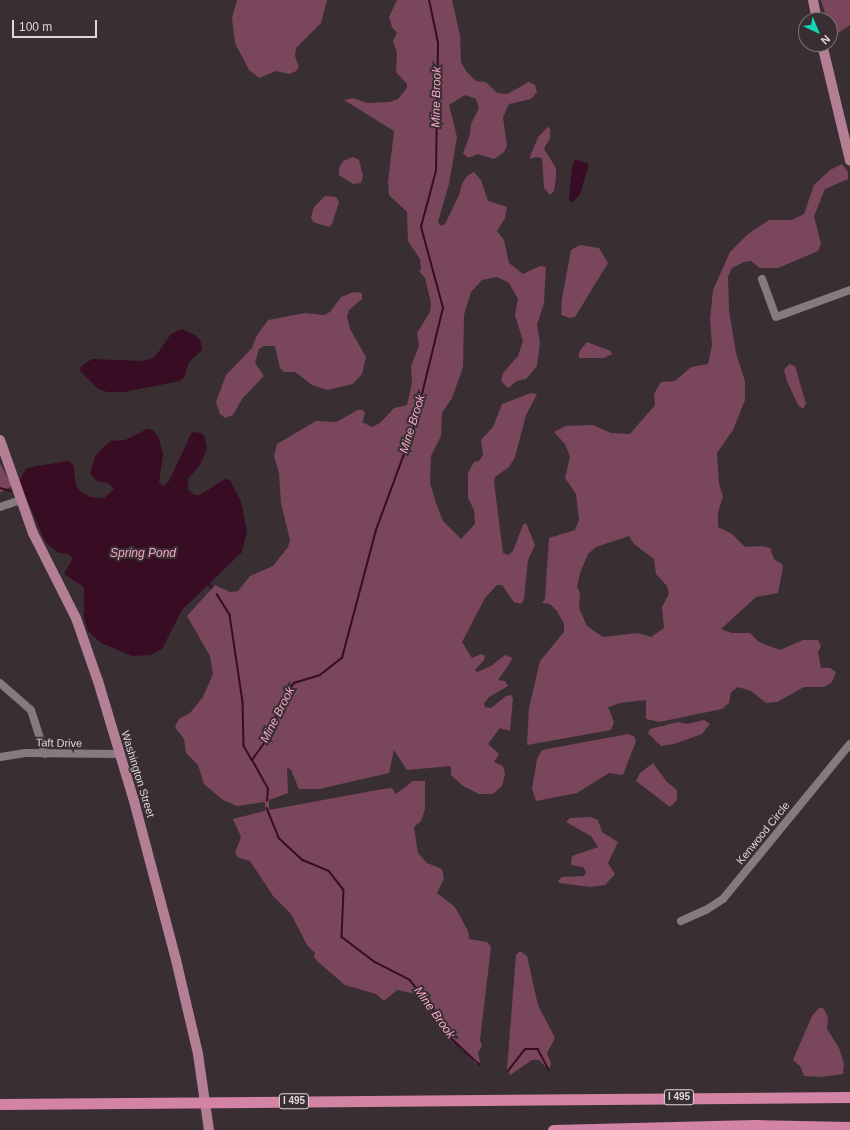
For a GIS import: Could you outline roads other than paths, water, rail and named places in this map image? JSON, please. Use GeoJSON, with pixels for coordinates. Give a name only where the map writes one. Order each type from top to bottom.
{"type":"FeatureCollection","features":[{"type":"Feature","properties":{"kind":"highway","name":"I 495"},"geometry":{"type":"LineString","coordinates":[[0,1104],[462,1100],[507,1098],[850,1097]]}},
{"type":"Feature","properties":{"kind":"highway"},"geometry":{"type":"LineString","coordinates":[[553,1130],[755,1125],[850,1127]]}},
{"type":"Feature","properties":{"kind":"main road"},"geometry":{"type":"LineString","coordinates":[[813,0],[815,12]]}},
{"type":"Feature","properties":{"kind":"main road"},"geometry":{"type":"LineString","coordinates":[[824,52],[850,160]]}},
{"type":"Feature","properties":{"kind":"main road","name":"Washington Street"},"geometry":{"type":"LineString","coordinates":[[0,440],[20,500],[33,533],[76,618],[134,801],[176,960],[198,1054],[209,1130]]}},
{"type":"Feature","properties":{"kind":"street"},"geometry":{"type":"LineString","coordinates":[[762,279],[776,317],[850,290]]}},
{"type":"Feature","properties":{"kind":"street"},"geometry":{"type":"LineString","coordinates":[[0,507],[20,500]]}},
{"type":"Feature","properties":{"kind":"street"},"geometry":{"type":"LineString","coordinates":[[0,683],[31,710],[45,754]]}},
{"type":"Feature","properties":{"kind":"street","name":"Kenwood Circle"},"geometry":{"type":"LineString","coordinates":[[681,921],[706,910],[723,899],[850,744]]}},
{"type":"Feature","properties":{"kind":"street","name":"Taft Drive"},"geometry":{"type":"LineString","coordinates":[[0,757],[26,753],[119,754]]}},
{"type":"Feature","properties":{"kind":"water"},"geometry":{"type":"Polygon","coordinates":[[[575,159],[589,164],[580,194],[572,203],[569,200],[572,167],[575,159]]]}},
{"type":"Feature","properties":{"kind":"water"},"geometry":{"type":"Polygon","coordinates":[[[182,329],[195,335],[201,342],[202,350],[189,362],[184,377],[180,381],[124,392],[107,392],[98,389],[80,371],[81,366],[92,359],[144,361],[155,357],[171,334],[182,329]]]}},
{"type":"Feature","properties":{"kind":"water","name":"Spring Pond"},"geometry":{"type":"Polygon","coordinates":[[[147,429],[153,430],[159,438],[163,455],[159,482],[163,486],[169,481],[192,432],[201,433],[205,437],[207,449],[200,465],[188,479],[188,489],[194,495],[200,495],[225,479],[230,480],[241,502],[247,531],[242,552],[182,610],[162,649],[151,655],[132,656],[101,643],[88,631],[84,618],[84,587],[64,574],[73,558],[67,553],[59,553],[46,543],[19,482],[26,468],[68,461],[73,464],[76,485],[81,492],[90,497],[104,498],[114,489],[108,483],[97,481],[90,474],[95,456],[110,441],[125,440],[147,429]]]}},
{"type":"Feature","properties":{"kind":"waterway","name":"Mine Brook"},"geometry":{"type":"LineString","coordinates":[[267,801],[268,789],[252,760],[269,737],[280,705],[294,683],[320,675],[342,658],[376,530],[414,427],[443,308],[421,227],[436,171],[438,43],[429,0]]}},
{"type":"Feature","properties":{"kind":"waterway"},"geometry":{"type":"LineString","coordinates":[[0,488],[11,491]]}},
{"type":"Feature","properties":{"kind":"waterway"},"geometry":{"type":"LineString","coordinates":[[208,583],[212,588]]}},
{"type":"Feature","properties":{"kind":"waterway"},"geometry":{"type":"LineString","coordinates":[[217,594],[230,615],[243,702],[244,746],[252,760]]}},
{"type":"Feature","properties":{"kind":"waterway","name":"Mine Brook"},"geometry":{"type":"LineString","coordinates":[[267,808],[279,838],[303,860],[329,871],[344,890],[342,937],[375,962],[410,980],[439,1016],[448,1035],[480,1065]]}},
{"type":"Feature","properties":{"kind":"waterway","name":"Mine Brook"},"geometry":{"type":"LineString","coordinates":[[508,1071],[525,1049],[538,1049],[549,1070]]}}]}
